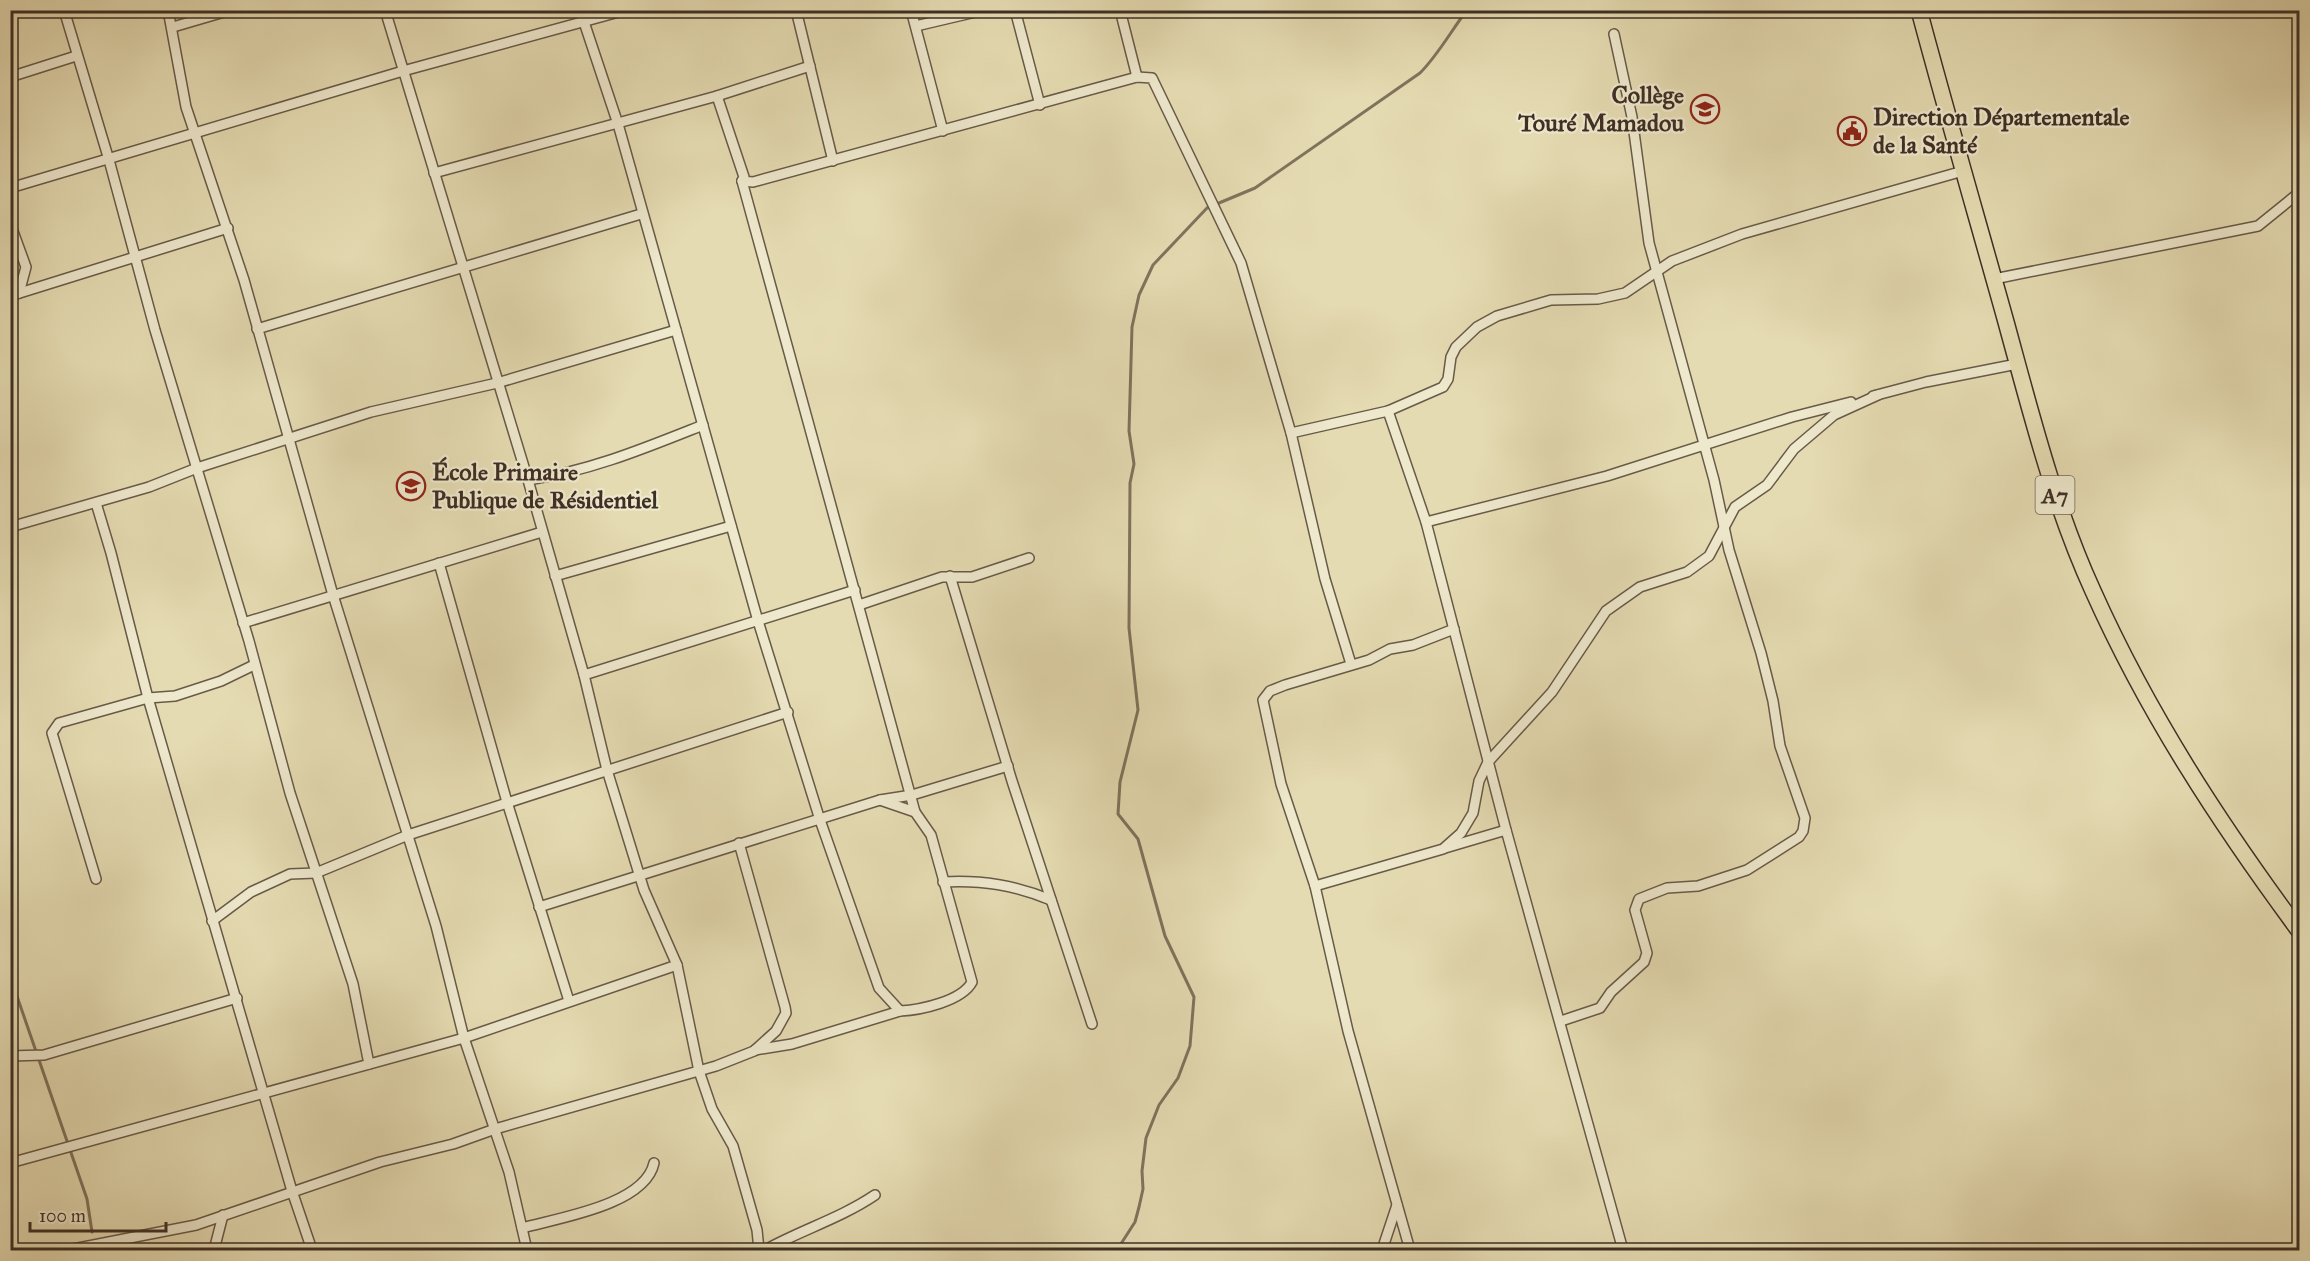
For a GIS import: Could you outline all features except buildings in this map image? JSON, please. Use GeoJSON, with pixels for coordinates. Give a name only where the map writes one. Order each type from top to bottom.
{"type":"FeatureCollection","features":[{"type":"Feature","properties":{"kind":"highway","name":"A7"},"geometry":{"type":"LineString","coordinates":[[1918,10],[2051,484],[2091,589],[2134,678],[2183,764],[2249,864],[2300,932]]}},
{"type":"Feature","properties":{"kind":"street"},"geometry":{"type":"LineString","coordinates":[[64,10],[243,623],[290,793],[353,984],[369,1064]]}},
{"type":"Feature","properties":{"kind":"street"},"geometry":{"type":"LineString","coordinates":[[168,10],[173,27],[180,86],[194,134],[228,228],[333,595],[436,926],[464,1038],[495,1128],[527,1251]]}},
{"type":"Feature","properties":{"kind":"street"},"geometry":{"type":"LineString","coordinates":[[173,27],[231,10]]}},
{"type":"Feature","properties":{"kind":"street"},"geometry":{"type":"LineString","coordinates":[[385,10],[496,383],[528,480],[584,675],[607,770],[650,905],[677,965],[699,1071],[712,1109],[733,1146],[757,1230],[759,1251]]}},
{"type":"Feature","properties":{"kind":"street"},"geometry":{"type":"LineString","coordinates":[[580,10],[618,124],[641,214],[758,621],[820,820],[879,988],[900,1011]]}},
{"type":"Feature","properties":{"kind":"street"},"geometry":{"type":"LineString","coordinates":[[10,188],[403,71],[626,10]]}},
{"type":"Feature","properties":{"kind":"street"},"geometry":{"type":"LineString","coordinates":[[796,10],[833,161]]}},
{"type":"Feature","properties":{"kind":"street"},"geometry":{"type":"LineString","coordinates":[[911,10],[943,131]]}},
{"type":"Feature","properties":{"kind":"street"},"geometry":{"type":"LineString","coordinates":[[916,26],[984,10]]}},
{"type":"Feature","properties":{"kind":"street"},"geometry":{"type":"LineString","coordinates":[[1016,10],[1040,105]]}},
{"type":"Feature","properties":{"kind":"street"},"geometry":{"type":"LineString","coordinates":[[1120,10],[1137,77]]}},
{"type":"Feature","properties":{"kind":"street"},"geometry":{"type":"LineString","coordinates":[[1561,1021],[1597,1010],[1611,992],[1646,960],[1647,953],[1635,910],[1639,900],[1667,888],[1698,886],[1747,870],[1789,844],[1803,831],[1803,810],[1792,787],[1780,746],[1771,692],[1724,527],[1657,270],[1643,207],[1632,117],[1614,34]]}},
{"type":"Feature","properties":{"kind":"street"},"geometry":{"type":"LineString","coordinates":[[10,77],[76,56]]}},
{"type":"Feature","properties":{"kind":"street"},"geometry":{"type":"LineString","coordinates":[[434,173],[717,96],[810,66]]}},
{"type":"Feature","properties":{"kind":"street"},"geometry":{"type":"LineString","coordinates":[[742,181],[760,182],[1137,77],[1150,76],[1157,84],[1241,262],[1291,433],[1325,579],[1351,664]]}},
{"type":"Feature","properties":{"kind":"street"},"geometry":{"type":"LineString","coordinates":[[68,1251],[186,1227],[380,1162],[453,1144],[495,1128],[699,1071],[754,1051],[792,1044],[900,1011],[920,1008],[968,991],[972,982],[931,835],[915,812],[742,181],[744,177],[717,96]]}},
{"type":"Feature","properties":{"kind":"street"},"geometry":{"type":"LineString","coordinates":[[1291,433],[1388,411],[1443,387],[1448,379],[1451,357],[1456,347],[1477,327],[1497,316],[1551,300],[1598,299],[1625,293],[1672,261],[1742,234],[1963,171]]}},
{"type":"Feature","properties":{"kind":"street"},"geometry":{"type":"LineString","coordinates":[[1994,279],[2216,237],[2258,226],[2300,192]]}},
{"type":"Feature","properties":{"kind":"street"},"geometry":{"type":"LineString","coordinates":[[257,330],[641,214]]}},
{"type":"Feature","properties":{"kind":"street"},"geometry":{"type":"LineString","coordinates":[[10,223],[26,267],[15,295]]}},
{"type":"Feature","properties":{"kind":"street"},"geometry":{"type":"LineString","coordinates":[[15,295],[228,228]]}},
{"type":"Feature","properties":{"kind":"street"},"geometry":{"type":"LineString","coordinates":[[10,527],[149,487],[197,468],[371,412],[496,383],[676,330]]}},
{"type":"Feature","properties":{"kind":"street"},"geometry":{"type":"LineString","coordinates":[[1426,522],[1607,476],[1792,417],[1926,382],[2017,364]]}},
{"type":"Feature","properties":{"kind":"street"},"geometry":{"type":"LineString","coordinates":[[1443,849],[1461,833],[1473,813],[1479,781],[1488,762],[1552,693],[1606,611],[1640,587],[1682,574],[1698,564],[1714,549],[1735,507],[1767,485],[1799,444],[1834,416],[1878,395]]}},
{"type":"Feature","properties":{"kind":"street"},"geometry":{"type":"LineString","coordinates":[[1388,411],[1426,522],[1506,830],[1561,1021],[1623,1251]]}},
{"type":"Feature","properties":{"kind":"street"},"geometry":{"type":"LineString","coordinates":[[528,480],[580,470],[607,462],[703,425]]}},
{"type":"Feature","properties":{"kind":"street"},"geometry":{"type":"LineString","coordinates":[[96,503],[148,698],[212,921],[312,1251]]}},
{"type":"Feature","properties":{"kind":"street"},"geometry":{"type":"LineString","coordinates":[[555,576],[731,526]]}},
{"type":"Feature","properties":{"kind":"street"},"geometry":{"type":"LineString","coordinates":[[243,623],[542,532]]}},
{"type":"Feature","properties":{"kind":"street"},"geometry":{"type":"LineString","coordinates":[[859,605],[950,576],[972,577],[1029,558]]}},
{"type":"Feature","properties":{"kind":"street"},"geometry":{"type":"LineString","coordinates":[[439,563],[507,802],[569,1001]]}},
{"type":"Feature","properties":{"kind":"street"},"geometry":{"type":"LineString","coordinates":[[950,576],[1008,766],[1092,1024]]}},
{"type":"Feature","properties":{"kind":"street"},"geometry":{"type":"LineString","coordinates":[[584,675],[855,590]]}},
{"type":"Feature","properties":{"kind":"street"},"geometry":{"type":"LineString","coordinates":[[1410,1251],[1348,1031],[1315,886],[1281,784],[1263,700],[1276,689],[1369,660],[1390,649],[1413,645],[1454,629]]}},
{"type":"Feature","properties":{"kind":"street"},"geometry":{"type":"LineString","coordinates":[[96,879],[52,733],[59,723],[68,718],[148,698],[175,696],[221,681],[254,666]]}},
{"type":"Feature","properties":{"kind":"street"},"geometry":{"type":"LineString","coordinates":[[212,921],[251,892],[290,874],[316,873],[408,836],[507,802],[662,755],[788,712]]}},
{"type":"Feature","properties":{"kind":"street"},"geometry":{"type":"LineString","coordinates":[[539,907],[880,800],[912,795],[1008,766]]}},
{"type":"Feature","properties":{"kind":"street"},"geometry":{"type":"LineString","coordinates":[[880,800],[915,812]]}},
{"type":"Feature","properties":{"kind":"street"},"geometry":{"type":"LineString","coordinates":[[1315,886],[1506,830]]}},
{"type":"Feature","properties":{"kind":"street"},"geometry":{"type":"LineString","coordinates":[[740,843],[786,1007],[776,1031],[754,1051]]}},
{"type":"Feature","properties":{"kind":"street"},"geometry":{"type":"LineString","coordinates":[[943,882],[980,880],[1021,888],[1051,900]]}},
{"type":"Feature","properties":{"kind":"street"},"geometry":{"type":"LineString","coordinates":[[10,1163],[464,1038],[677,965]]}},
{"type":"Feature","properties":{"kind":"street"},"geometry":{"type":"LineString","coordinates":[[10,1056],[44,1055],[237,998]]}},
{"type":"Feature","properties":{"kind":"street"},"geometry":{"type":"LineString","coordinates":[[522,1228],[586,1211],[624,1196],[643,1184],[649,1177],[654,1163]]}},
{"type":"Feature","properties":{"kind":"street"},"geometry":{"type":"LineString","coordinates":[[765,1251],[804,1229],[858,1206],[875,1195]]}},
{"type":"Feature","properties":{"kind":"street"},"geometry":{"type":"LineString","coordinates":[[1382,1251],[1397,1205]]}},
{"type":"Feature","properties":{"kind":"street"},"geometry":{"type":"LineString","coordinates":[[214,1251],[223,1215]]}},
{"type":"Feature","properties":{"kind":"waterway"},"geometry":{"type":"LineString","coordinates":[[1117,1250],[1135,1222],[1139,1207],[1143,1189],[1142,1171],[1146,1138],[1159,1105],[1178,1078],[1190,1046],[1194,997],[1165,936],[1138,839],[1118,814],[1120,782],[1138,710],[1129,628],[1130,483],[1134,464],[1129,431],[1132,327],[1139,295],[1153,265],[1207,208],[1255,188],[1420,73],[1439,51],[1467,10]]}},
{"type":"Feature","properties":{"kind":"waterway"},"geometry":{"type":"LineString","coordinates":[[10,976],[87,1199],[92,1232]]}},
{"type":"Feature","properties":{"kind":"place","name":"Collège Touré Mamadou"},"geometry":{"type":"Point","coordinates":[1705,109]}},
{"type":"Feature","properties":{"kind":"place","name":"Direction Départementale de la Santé"},"geometry":{"type":"Point","coordinates":[1852,131]}},
{"type":"Feature","properties":{"kind":"place","name":"École Primaire Publique de Résidentiel"},"geometry":{"type":"Point","coordinates":[411,486]}}]}
